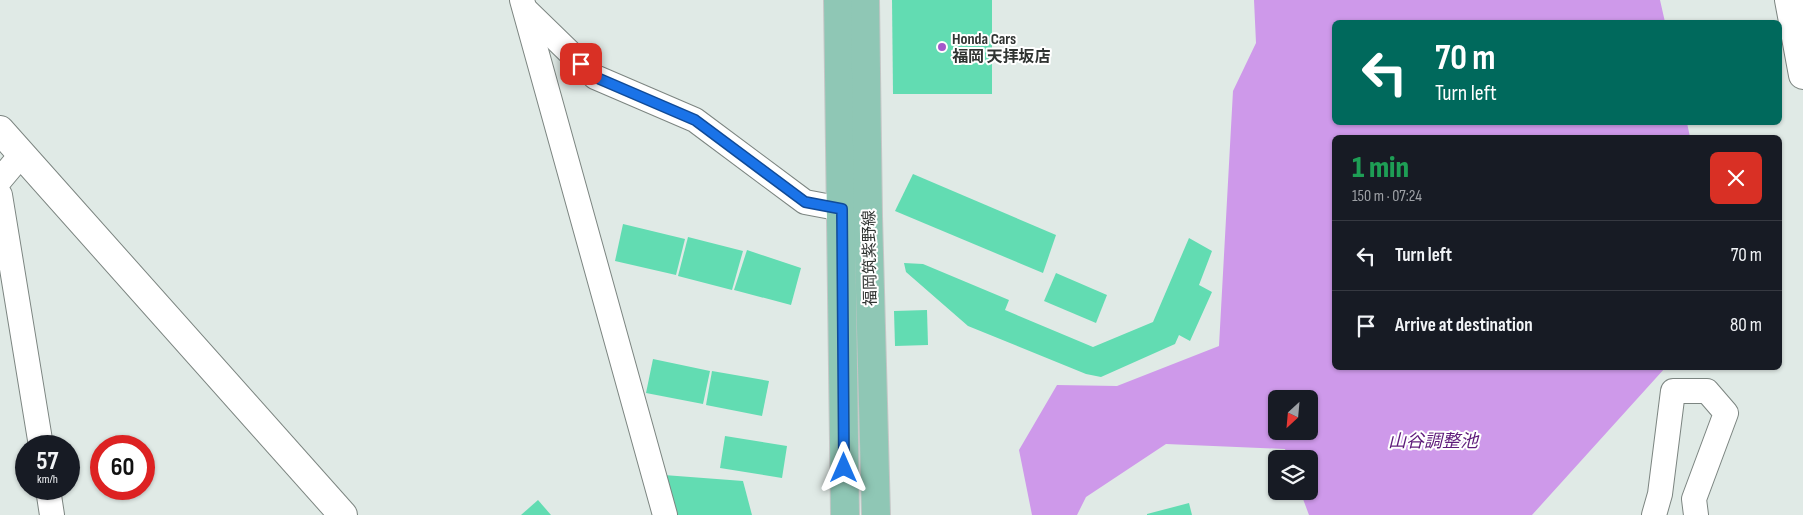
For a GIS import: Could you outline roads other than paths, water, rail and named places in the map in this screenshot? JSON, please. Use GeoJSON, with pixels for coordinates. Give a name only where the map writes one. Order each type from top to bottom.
{"type":"FeatureCollection","features":[{"type":"Feature","properties":{"kind":"main road","name":"福岡筑紫野線"},"geometry":{"type":"LineString","coordinates":[[838,0],[845,515]]}},
{"type":"Feature","properties":{"kind":"main road","name":"福岡筑紫野線"},"geometry":{"type":"LineString","coordinates":[[865,0],[868,216],[876,515]]}},
{"type":"Feature","properties":{"kind":"street"},"geometry":{"type":"LineString","coordinates":[[1788,0],[1803,74]]}},
{"type":"Feature","properties":{"kind":"street"},"geometry":{"type":"LineString","coordinates":[[524,5],[595,77],[695,120],[805,202],[842,209]]}},
{"type":"Feature","properties":{"kind":"street"},"geometry":{"type":"LineString","coordinates":[[524,5],[665,515]]}},
{"type":"Feature","properties":{"kind":"street"},"geometry":{"type":"LineString","coordinates":[[0,130],[343,515]]}},
{"type":"Feature","properties":{"kind":"street"},"geometry":{"type":"LineString","coordinates":[[0,180],[21,155]]}},
{"type":"Feature","properties":{"kind":"street"},"geometry":{"type":"LineString","coordinates":[[0,195],[39,435]]}},
{"type":"Feature","properties":{"kind":"street"},"geometry":{"type":"LineString","coordinates":[[1654,515],[1660,494],[1673,391],[1707,391],[1726,413],[1694,499],[1696,515]]}},
{"type":"Feature","properties":{"kind":"street"},"geometry":{"type":"LineString","coordinates":[[50,500],[52,515]]}},
{"type":"Feature","properties":{"kind":"water","name":"山谷調整池"},"geometry":{"type":"Polygon","coordinates":[[[1254,0],[1660,0],[1665,20],[1332,20],[1332,125],[1687,125],[1690,135],[1332,135],[1332,370],[1663,370],[1532,515],[1309,515],[1303,500],[1318,500],[1318,450],[1166,444],[1086,497],[1077,515],[1032,515],[1019,450],[1057,385],[1117,386],[1219,346],[1233,91],[1256,43],[1254,0]]]}},
{"type":"Feature","properties":{"kind":"place","name":"Honda Cars 福岡 天拝坂店"},"geometry":{"type":"Point","coordinates":[942,47]}}]}
